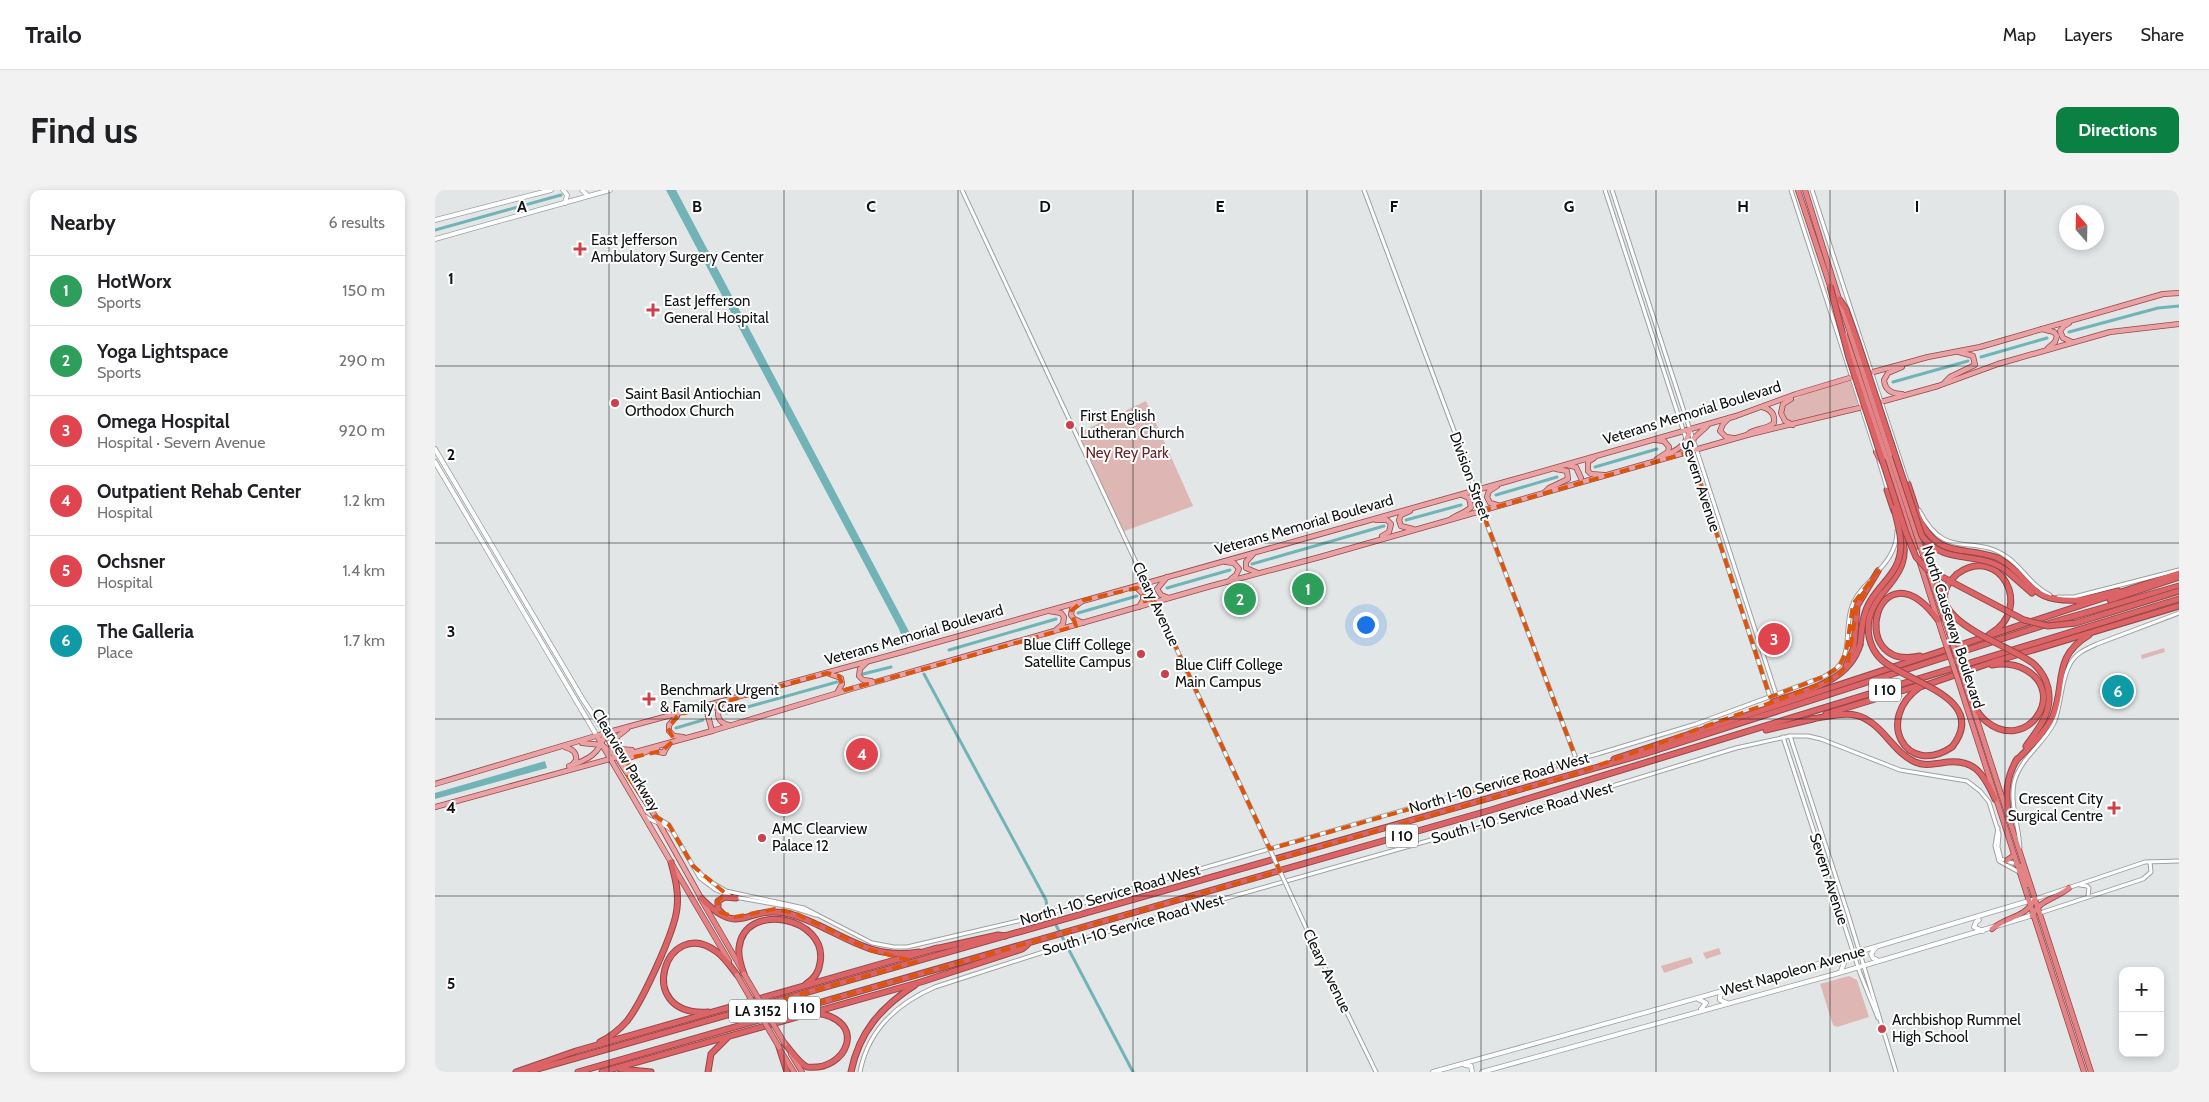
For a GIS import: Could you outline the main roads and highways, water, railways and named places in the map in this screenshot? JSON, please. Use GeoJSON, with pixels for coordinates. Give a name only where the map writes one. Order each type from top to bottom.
{"type":"FeatureCollection","features":[{"type":"Feature","properties":{"kind":"highway","name":"North Causeway Boulevard"},"geometry":{"type":"LineString","coordinates":[[1798,190],[1839,299],[1888,456],[1902,509],[2084,1072]]}},
{"type":"Feature","properties":{"kind":"highway","name":"North Causeway Boulevard"},"geometry":{"type":"LineString","coordinates":[[1805,190],[1831,286],[1888,456],[1933,576]]}},
{"type":"Feature","properties":{"kind":"highway"},"geometry":{"type":"LineString","coordinates":[[1831,286],[1849,358],[1889,483],[1913,550],[1927,569],[2035,624],[2061,626],[2075,623],[2179,591]]}},
{"type":"Feature","properties":{"kind":"highway"},"geometry":{"type":"LineString","coordinates":[[1839,299],[1846,310],[1857,340],[1922,536],[1937,550],[1947,555],[1985,560],[2007,572],[2040,598],[2059,604],[2138,586]]}},
{"type":"Feature","properties":{"kind":"highway"},"geometry":{"type":"LineString","coordinates":[[1876,452],[1902,509]]}},
{"type":"Feature","properties":{"kind":"highway"},"geometry":{"type":"LineString","coordinates":[[1569,776],[1811,688],[1838,676],[1853,663],[1861,646],[1862,621],[1866,609],[1897,565],[1900,555],[1900,536],[1889,483]]}},
{"type":"Feature","properties":{"kind":"highway"},"geometry":{"type":"LineString","coordinates":[[1908,484],[1920,520],[1944,618]]}},
{"type":"Feature","properties":{"kind":"highway"},"geometry":{"type":"LineString","coordinates":[[1887,490],[1905,543],[1905,553],[1899,573],[1871,609],[1868,630],[1874,651],[1891,666],[1954,703],[1961,721],[1961,731],[1952,747],[1942,754],[1930,757],[1908,749],[1898,733],[1898,714],[1902,704],[1910,694],[1920,687],[1934,682]]}},
{"type":"Feature","properties":{"kind":"highway"},"geometry":{"type":"LineString","coordinates":[[1920,520],[1929,536],[1943,546],[1998,558],[2006,562],[2039,594],[2055,601],[2080,598]]}},
{"type":"Feature","properties":{"kind":"highway"},"geometry":{"type":"LineString","coordinates":[[1985,638],[1997,629],[2007,618],[2011,602],[2007,582],[1995,570],[1983,566],[1966,569],[1957,574],[1949,584],[1945,595],[1949,608],[1954,617],[1966,626],[2033,663],[2041,673],[2050,697],[2046,716],[2016,761],[2009,776],[2006,792],[2009,816]]}},
{"type":"Feature","properties":{"kind":"highway"},"geometry":{"type":"LineString","coordinates":[[1838,676],[1852,656],[1856,614],[1860,599],[1878,571]]}},
{"type":"Feature","properties":{"kind":"highway"},"geometry":{"type":"LineString","coordinates":[[1639,751],[2095,602],[2179,571]]}},
{"type":"Feature","properties":{"kind":"highway"},"geometry":{"type":"LineString","coordinates":[[2066,618],[2074,612],[2179,578]]}},
{"type":"Feature","properties":{"kind":"highway","name":"I 10"},"geometry":{"type":"LineString","coordinates":[[527,1072],[1644,754],[2066,618],[2179,586]]}},
{"type":"Feature","properties":{"kind":"highway"},"geometry":{"type":"LineString","coordinates":[[1938,620],[1919,599],[1911,594],[1899,594],[1881,604],[1874,624],[1876,634],[1885,648],[1901,657],[1912,658],[1938,652]]}},
{"type":"Feature","properties":{"kind":"highway","name":"I 10"},"geometry":{"type":"LineString","coordinates":[[578,1072],[1500,808],[2179,599]]}},
{"type":"Feature","properties":{"kind":"highway"},"geometry":{"type":"LineString","coordinates":[[1811,720],[2179,606]]}},
{"type":"Feature","properties":{"kind":"highway","name":"North Causeway Boulevard"},"geometry":{"type":"LineString","coordinates":[[1944,618],[2091,1072]]}},
{"type":"Feature","properties":{"kind":"highway"},"geometry":{"type":"LineString","coordinates":[[2016,761],[2044,729],[2053,715],[2061,668],[2071,649],[2080,640],[2101,630]]}},
{"type":"Feature","properties":{"kind":"highway"},"geometry":{"type":"LineString","coordinates":[[1971,701],[1987,722],[2013,731],[2022,729],[2035,721],[2043,702],[2042,690],[2036,678],[2030,673],[2012,664],[1977,668]]}},
{"type":"Feature","properties":{"kind":"highway"},"geometry":{"type":"LineString","coordinates":[[1733,737],[1842,714],[1852,714],[1868,718],[1879,727],[1902,754],[1917,763],[1929,765],[1955,761],[1968,764],[1983,775],[1995,798]]}},
{"type":"Feature","properties":{"kind":"highway"},"geometry":{"type":"LineString","coordinates":[[2006,861],[2013,854],[2023,860]]}},
{"type":"Feature","properties":{"kind":"highway"},"geometry":{"type":"LineString","coordinates":[[517,1072],[597,1044],[623,1026],[637,1006],[673,926],[677,910],[677,884],[671,862]]}},
{"type":"Feature","properties":{"kind":"highway","name":"Clearview Parkway"},"geometry":{"type":"LineString","coordinates":[[671,862],[794,1072]]}},
{"type":"Feature","properties":{"kind":"highway"},"geometry":{"type":"LineString","coordinates":[[2016,864],[2022,867],[2028,884],[2033,890]]}},
{"type":"Feature","properties":{"kind":"highway"},"geometry":{"type":"LineString","coordinates":[[2032,916],[2038,906],[2046,900],[2061,894],[2071,887]]}},
{"type":"Feature","properties":{"kind":"highway"},"geometry":{"type":"LineString","coordinates":[[701,898],[714,912],[730,919],[769,912],[786,913],[806,919],[880,953],[898,955],[998,935],[1008,936]]}},
{"type":"Feature","properties":{"kind":"highway","name":"Clearview Parkway"},"geometry":{"type":"LineString","coordinates":[[701,898],[801,1072]]}},
{"type":"Feature","properties":{"kind":"highway"},"geometry":{"type":"LineString","coordinates":[[736,898],[721,898],[717,905],[720,912],[735,917],[762,910],[785,910],[806,917],[828,930]]}},
{"type":"Feature","properties":{"kind":"highway"},"geometry":{"type":"LineString","coordinates":[[1992,929],[2004,921],[2022,914],[2035,899]]}},
{"type":"Feature","properties":{"kind":"highway"},"geometry":{"type":"LineString","coordinates":[[744,974],[739,949],[743,937],[756,923],[777,919],[801,925],[812,934],[821,951],[820,966],[810,982],[796,989]]}},
{"type":"Feature","properties":{"kind":"highway"},"geometry":{"type":"LineString","coordinates":[[602,1072],[921,982],[1022,949],[1029,943]]}},
{"type":"Feature","properties":{"kind":"highway"},"geometry":{"type":"LineString","coordinates":[[719,1010],[700,1012],[686,1010],[671,999],[663,984],[665,965],[675,951],[691,944],[707,946],[720,955],[737,975]]}},
{"type":"Feature","properties":{"kind":"highway"},"geometry":{"type":"LineString","coordinates":[[576,1051],[937,948]]}},
{"type":"Feature","properties":{"kind":"highway"},"geometry":{"type":"LineString","coordinates":[[851,1072],[857,1048],[871,1024],[888,1004],[921,982]]}},
{"type":"Feature","properties":{"kind":"highway"},"geometry":{"type":"LineString","coordinates":[[785,1044],[807,1067],[817,1070],[827,1070],[838,1065],[845,1058],[848,1040],[843,1028],[833,1018],[813,1013]]}},
{"type":"Feature","properties":{"kind":"highway"},"geometry":{"type":"LineString","coordinates":[[709,1072],[711,1054],[729,1036]]}},
{"type":"Feature","properties":{"kind":"highway"},"geometry":{"type":"LineString","coordinates":[[779,1048],[787,1072]]}},
{"type":"Feature","properties":{"kind":"highway"},"geometry":{"type":"LineString","coordinates":[[602,1072],[627,1069],[651,1072]]}},
{"type":"Feature","properties":{"kind":"main road"},"geometry":{"type":"LineString","coordinates":[[435,220],[551,190]]}},
{"type":"Feature","properties":{"kind":"main road"},"geometry":{"type":"LineString","coordinates":[[563,190],[567,195],[565,203]]}},
{"type":"Feature","properties":{"kind":"main road"},"geometry":{"type":"LineString","coordinates":[[435,239],[582,199],[595,192],[610,190]]}},
{"type":"Feature","properties":{"kind":"main road"},"geometry":{"type":"LineString","coordinates":[[582,199],[583,191]]}},
{"type":"Feature","properties":{"kind":"main road"},"geometry":{"type":"LineString","coordinates":[[583,191],[588,196]]}},
{"type":"Feature","properties":{"kind":"main road","name":"Veterans Memorial Boulevard"},"geometry":{"type":"LineString","coordinates":[[435,784],[630,726],[722,703],[1722,420],[1812,389],[1871,372],[1980,347],[2163,294],[2178,293]]}},
{"type":"Feature","properties":{"kind":"main road"},"geometry":{"type":"LineString","coordinates":[[2075,342],[2063,338],[2061,332],[2064,326],[2077,319]]}},
{"type":"Feature","properties":{"kind":"main road"},"geometry":{"type":"LineString","coordinates":[[435,807],[637,750],[672,742],[1228,581],[1744,436],[1881,402],[1944,383],[1978,370],[2075,342],[2115,331],[2179,323]]}},
{"type":"Feature","properties":{"kind":"main road"},"geometry":{"type":"LineString","coordinates":[[2040,329],[2054,332],[2057,336],[2053,344],[2040,352]]}},
{"type":"Feature","properties":{"kind":"main road"},"geometry":{"type":"LineString","coordinates":[[1944,383],[1950,377],[1975,365],[1973,356],[1955,352]]}},
{"type":"Feature","properties":{"kind":"main road"},"geometry":{"type":"LineString","coordinates":[[1911,393],[1891,392],[1886,387],[1884,380],[1887,372],[1917,360]]}},
{"type":"Feature","properties":{"kind":"main road"},"geometry":{"type":"LineString","coordinates":[[1794,425],[1782,417],[1783,404],[1812,389]]}},
{"type":"Feature","properties":{"kind":"main road"},"geometry":{"type":"LineString","coordinates":[[1730,417],[1721,428],[1721,434],[1730,438],[1744,436],[1752,431],[1771,426],[1773,423],[1774,415],[1771,410],[1762,407]]}},
{"type":"Feature","properties":{"kind":"main road"},"geometry":{"type":"LineString","coordinates":[[1690,452],[1693,440],[1703,429],[1722,420]]}},
{"type":"Feature","properties":{"kind":"main road"},"geometry":{"type":"LineString","coordinates":[[1659,457],[1679,449],[1686,440],[1690,429]]}},
{"type":"Feature","properties":{"kind":"main road"},"geometry":{"type":"LineString","coordinates":[[1648,440],[1661,440],[1668,444],[1668,452],[1649,463]]}},
{"type":"Feature","properties":{"kind":"main road","name":"Clearview Parkway"},"geometry":{"type":"LineString","coordinates":[[435,449],[605,734],[611,748]]}},
{"type":"Feature","properties":{"kind":"main road"},"geometry":{"type":"LineString","coordinates":[[1609,452],[1590,460],[1587,468],[1588,471],[1597,475],[1617,473]]}},
{"type":"Feature","properties":{"kind":"main road","name":"Clearview Parkway"},"geometry":{"type":"LineString","coordinates":[[435,462],[568,688],[603,743],[671,862]]}},
{"type":"Feature","properties":{"kind":"main road"},"geometry":{"type":"LineString","coordinates":[[1564,465],[1575,466],[1581,478]]}},
{"type":"Feature","properties":{"kind":"main road"},"geometry":{"type":"LineString","coordinates":[[1544,493],[1549,488],[1566,481],[1569,477],[1568,472],[1564,469],[1547,470]]}},
{"type":"Feature","properties":{"kind":"main road"},"geometry":{"type":"LineString","coordinates":[[1508,503],[1493,504],[1488,500],[1488,494],[1491,489],[1512,480]]}},
{"type":"Feature","properties":{"kind":"main road"},"geometry":{"type":"LineString","coordinates":[[1450,520],[1471,507],[1471,501],[1468,496],[1459,494]]}},
{"type":"Feature","properties":{"kind":"main road"},"geometry":{"type":"LineString","coordinates":[[1417,506],[1403,514],[1399,520],[1404,528],[1417,529]]}},
{"type":"Feature","properties":{"kind":"main road"},"geometry":{"type":"LineString","coordinates":[[1359,545],[1386,535],[1392,526],[1385,519],[1360,522]]}},
{"type":"Feature","properties":{"kind":"main road"},"geometry":{"type":"LineString","coordinates":[[1258,551],[1247,559],[1246,565],[1250,571],[1259,573]]}},
{"type":"Feature","properties":{"kind":"main road"},"geometry":{"type":"LineString","coordinates":[[1221,562],[1230,562],[1239,569],[1236,576],[1228,581]]}},
{"type":"Feature","properties":{"kind":"main road"},"geometry":{"type":"LineString","coordinates":[[1168,576],[1157,590],[1161,595],[1169,598]]}},
{"type":"Feature","properties":{"kind":"main road"},"geometry":{"type":"LineString","coordinates":[[1126,588],[1137,588],[1141,591],[1144,597],[1139,607]]}},
{"type":"Feature","properties":{"kind":"main road"},"geometry":{"type":"LineString","coordinates":[[1084,600],[1072,609],[1071,615],[1074,619],[1084,623]]}},
{"type":"Feature","properties":{"kind":"main road"},"geometry":{"type":"LineString","coordinates":[[1047,611],[1061,613],[1065,619],[1060,627],[1051,632]]}},
{"type":"Feature","properties":{"kind":"main road"},"geometry":{"type":"LineString","coordinates":[[869,661],[860,669],[859,676],[863,680],[876,682]]}},
{"type":"Feature","properties":{"kind":"main road"},"geometry":{"type":"LineString","coordinates":[[827,673],[841,678],[842,684],[837,693]]}},
{"type":"Feature","properties":{"kind":"main road"},"geometry":{"type":"LineString","coordinates":[[722,703],[718,717],[722,722],[729,725]]}},
{"type":"Feature","properties":{"kind":"main road"},"geometry":{"type":"LineString","coordinates":[[712,730],[707,712],[722,703]]}},
{"type":"Feature","properties":{"kind":"main road"},"geometry":{"type":"LineString","coordinates":[[678,715],[669,725],[669,731],[676,737],[688,737]]}},
{"type":"Feature","properties":{"kind":"main road"},"geometry":{"type":"LineString","coordinates":[[610,758],[611,748],[617,736],[630,726]]}},
{"type":"Feature","properties":{"kind":"main road"},"geometry":{"type":"LineString","coordinates":[[569,766],[591,757],[603,743],[605,734]]}},
{"type":"Feature","properties":{"kind":"main road"},"geometry":{"type":"LineString","coordinates":[[647,752],[657,750],[664,753],[666,747],[672,742]]}},
{"type":"Feature","properties":{"kind":"main road"},"geometry":{"type":"LineString","coordinates":[[576,743],[603,743],[611,748],[617,756]]}},
{"type":"Feature","properties":{"kind":"main road"},"geometry":{"type":"LineString","coordinates":[[628,776],[627,760],[662,747],[666,743]]}},
{"type":"Feature","properties":{"kind":"main road"},"geometry":{"type":"LineString","coordinates":[[561,772],[576,760],[576,754],[572,750],[563,747]]}},
{"type":"Feature","properties":{"kind":"main road"},"geometry":{"type":"LineString","coordinates":[[611,748],[637,750]]}},
{"type":"Feature","properties":{"kind":"main road","name":"Clearview Parkway"},"geometry":{"type":"LineString","coordinates":[[617,756],[655,816],[701,898]]}},
{"type":"Feature","properties":{"kind":"main road"},"geometry":{"type":"LineString","coordinates":[[651,827],[658,829],[671,845]]}},
{"type":"Feature","properties":{"kind":"main road","name":"West Napoleon Avenue"},"geometry":{"type":"LineString","coordinates":[[1433,1072],[1724,991],[2004,910],[2029,905]]}},
{"type":"Feature","properties":{"kind":"main road"},"geometry":{"type":"LineString","coordinates":[[1984,931],[1975,929],[1975,922],[2004,910]]}},
{"type":"Feature","properties":{"kind":"main road","name":"West Napoleon Avenue"},"geometry":{"type":"LineString","coordinates":[[1482,1072],[1839,973],[1992,929],[2040,913]]}},
{"type":"Feature","properties":{"kind":"main road"},"geometry":{"type":"LineString","coordinates":[[1878,946],[1871,954],[1873,958],[1879,961]]}},
{"type":"Feature","properties":{"kind":"main road"},"geometry":{"type":"LineString","coordinates":[[1834,959],[1839,959],[1844,963],[1839,973]]}},
{"type":"Feature","properties":{"kind":"main road"},"geometry":{"type":"LineString","coordinates":[[1724,991],[1720,998],[1727,1003]]}},
{"type":"Feature","properties":{"kind":"main road"},"geometry":{"type":"LineString","coordinates":[[1697,998],[1702,999],[1706,1003],[1705,1007],[1699,1011]]}},
{"type":"Feature","properties":{"kind":"main road"},"geometry":{"type":"LineString","coordinates":[[1463,1064],[1471,1066],[1472,1072]]}},
{"type":"Feature","properties":{"kind":"main road"},"geometry":{"type":"LineString","coordinates":[[1451,1072],[1455,1066]]}},
{"type":"Feature","properties":{"kind":"water"},"geometry":{"type":"Polygon","coordinates":[[[666,190],[676,190],[914,641],[905,645],[899,629],[666,190]]]}},
{"type":"Feature","properties":{"kind":"water"},"geometry":{"type":"Polygon","coordinates":[[[545,761],[547,768],[435,799],[435,793],[545,761]]]}},
{"type":"Feature","properties":{"kind":"waterway"},"geometry":{"type":"LineString","coordinates":[[435,230],[561,195]]}},
{"type":"Feature","properties":{"kind":"waterway"},"geometry":{"type":"LineString","coordinates":[[2069,332],[2158,308],[2179,306]]}},
{"type":"Feature","properties":{"kind":"waterway"},"geometry":{"type":"LineString","coordinates":[[1981,357],[2047,338]]}},
{"type":"Feature","properties":{"kind":"waterway"},"geometry":{"type":"LineString","coordinates":[[1893,382],[1968,361]]}},
{"type":"Feature","properties":{"kind":"waterway"},"geometry":{"type":"LineString","coordinates":[[1595,467],[1657,449]]}},
{"type":"Feature","properties":{"kind":"waterway"},"geometry":{"type":"LineString","coordinates":[[1496,495],[1557,477]]}},
{"type":"Feature","properties":{"kind":"waterway"},"geometry":{"type":"LineString","coordinates":[[1406,520],[1461,505]]}},
{"type":"Feature","properties":{"kind":"waterway"},"geometry":{"type":"LineString","coordinates":[[1252,564],[1384,526]]}},
{"type":"Feature","properties":{"kind":"waterway"},"geometry":{"type":"LineString","coordinates":[[1167,588],[1230,570]]}},
{"type":"Feature","properties":{"kind":"waterway"},"geometry":{"type":"LineString","coordinates":[[1078,613],[1137,596]]}},
{"type":"Feature","properties":{"kind":"waterway"},"geometry":{"type":"LineString","coordinates":[[949,650],[1056,619]]}},
{"type":"Feature","properties":{"kind":"waterway"},"geometry":{"type":"LineString","coordinates":[[863,674],[891,667]]}},
{"type":"Feature","properties":{"kind":"waterway"},"geometry":{"type":"LineString","coordinates":[[924,674],[1046,900],[1047,908],[1133,1072]]}},
{"type":"Feature","properties":{"kind":"waterway"},"geometry":{"type":"LineString","coordinates":[[726,713],[837,682]]}},
{"type":"Feature","properties":{"kind":"waterway"},"geometry":{"type":"LineString","coordinates":[[676,728],[703,720]]}},
{"type":"Feature","properties":{"kind":"place","name":"East Jefferson Ambulatory Surgery Center"},"geometry":{"type":"Point","coordinates":[580,249]}},
{"type":"Feature","properties":{"kind":"place","name":"East Jefferson General Hospital"},"geometry":{"type":"Point","coordinates":[653,310]}},
{"type":"Feature","properties":{"kind":"place","name":"Saint Basil Antiochian Orthodox Church"},"geometry":{"type":"Point","coordinates":[615,403]}},
{"type":"Feature","properties":{"kind":"place","name":"First English Lutheran Church"},"geometry":{"type":"Point","coordinates":[1070,425]}},
{"type":"Feature","properties":{"kind":"place","name":"HotWorx"},"geometry":{"type":"Point","coordinates":[1308,589]}},
{"type":"Feature","properties":{"kind":"place","name":"Yoga Lightspace"},"geometry":{"type":"Point","coordinates":[1240,599]}},
{"type":"Feature","properties":{"kind":"place","name":"Omega Hospital"},"geometry":{"type":"Point","coordinates":[1774,639]}},
{"type":"Feature","properties":{"kind":"place","name":"Blue Cliff College Satellite Campus"},"geometry":{"type":"Point","coordinates":[1141,654]}},
{"type":"Feature","properties":{"kind":"place","name":"Blue Cliff College Main Campus"},"geometry":{"type":"Point","coordinates":[1165,674]}},
{"type":"Feature","properties":{"kind":"place","name":"The Galleria"},"geometry":{"type":"Point","coordinates":[2118,691]}},
{"type":"Feature","properties":{"kind":"place","name":"Benchmark Urgent & Family Care"},"geometry":{"type":"Point","coordinates":[649,699]}},
{"type":"Feature","properties":{"kind":"place","name":"Outpatient Rehab Center"},"geometry":{"type":"Point","coordinates":[862,754]}},
{"type":"Feature","properties":{"kind":"place","name":"Ochsner"},"geometry":{"type":"Point","coordinates":[784,798]}},
{"type":"Feature","properties":{"kind":"place","name":"Crescent City Surgical Centre"},"geometry":{"type":"Point","coordinates":[2114,808]}},
{"type":"Feature","properties":{"kind":"place","name":"AMC Clearview Palace 12"},"geometry":{"type":"Point","coordinates":[762,838]}},
{"type":"Feature","properties":{"kind":"place","name":"Archbishop Rummel High School"},"geometry":{"type":"Point","coordinates":[1882,1029]}},
{"type":"Feature","properties":{"kind":"park label","name":"Ney Rey Park"},"geometry":{"type":"Point","coordinates":[1127,453]}}]}
